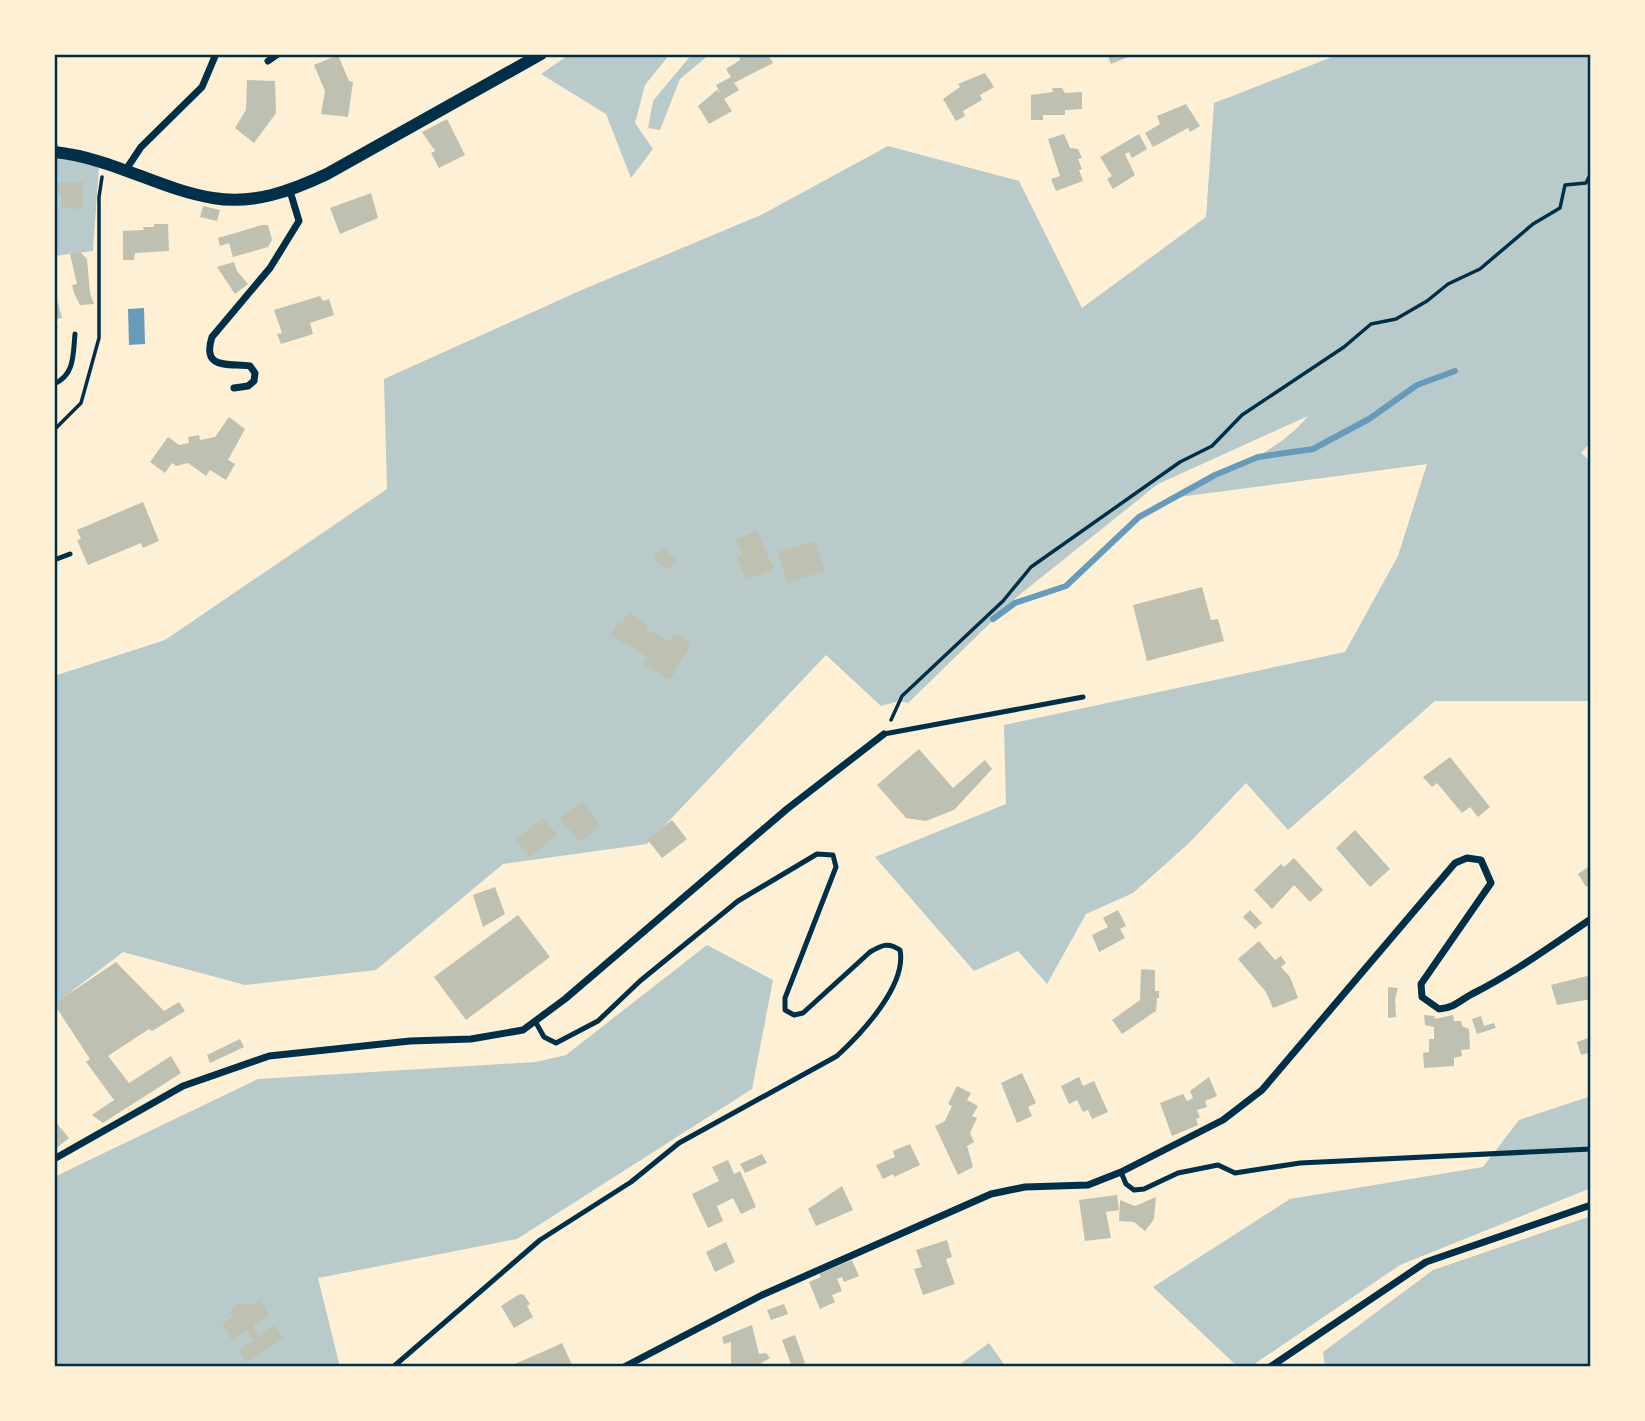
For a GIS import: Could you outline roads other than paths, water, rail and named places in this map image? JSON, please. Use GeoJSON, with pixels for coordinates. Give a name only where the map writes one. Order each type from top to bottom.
{"type":"FeatureCollection","features":[{"type":"Feature","properties":{"kind":"street"},"geometry":{"type":"LineString","coordinates":[[127,168],[141,147],[202,87],[216,54]]}},
{"type":"Feature","properties":{"kind":"street"},"geometry":{"type":"LineString","coordinates":[[268,61],[278,54]]}},
{"type":"Feature","properties":{"kind":"street"},"geometry":{"type":"LineString","coordinates":[[54,152],[127,168],[188,192],[215,199],[247,199],[290,191],[327,174],[541,54]]}},
{"type":"Feature","properties":{"kind":"street"},"geometry":{"type":"LineString","coordinates":[[234,388],[248,386],[254,382],[256,373],[250,366],[225,368],[212,359],[209,347],[212,337],[270,268],[299,221],[290,191]]}},
{"type":"Feature","properties":{"kind":"street"},"geometry":{"type":"LineString","coordinates":[[54,1160],[183,1086],[270,1056],[410,1041],[471,1039],[523,1030],[667,913],[787,809],[884,734]]}},
{"type":"Feature","properties":{"kind":"street"},"geometry":{"type":"LineString","coordinates":[[624,1367],[762,1295],[990,1194],[1026,1187],[1088,1185],[1121,1172],[1246,1105],[1455,863],[1467,858],[1481,860],[1491,883],[1422,984],[1422,997],[1439,1009],[1452,1008],[1470,995],[1497,983],[1591,919]]}},
{"type":"Feature","properties":{"kind":"street"},"geometry":{"type":"LineString","coordinates":[[1270,1367],[1426,1262],[1591,1205]]}},
{"type":"Feature","properties":{"kind":"lane"},"geometry":{"type":"LineString","coordinates":[[54,384],[66,378],[72,368],[75,334]]}},
{"type":"Feature","properties":{"kind":"lane"},"geometry":{"type":"LineString","coordinates":[[54,560],[70,554]]}},
{"type":"Feature","properties":{"kind":"lane"},"geometry":{"type":"LineString","coordinates":[[884,734],[1083,697]]}},
{"type":"Feature","properties":{"kind":"lane"},"geometry":{"type":"LineString","coordinates":[[393,1367],[540,1240],[631,1182],[679,1143],[837,1056],[857,1037],[900,976],[900,950],[892,945],[882,945],[803,1013],[794,1015],[785,1010],[785,999],[836,867],[833,855],[817,854],[713,920],[598,1021],[572,1037],[556,1043],[544,1037],[535,1021]]}},
{"type":"Feature","properties":{"kind":"lane"},"geometry":{"type":"LineString","coordinates":[[1121,1172],[1126,1184],[1134,1190],[1144,1189],[1178,1173],[1218,1165],[1235,1173],[1300,1163],[1591,1149]]}},
{"type":"Feature","properties":{"kind":"water"},"geometry":{"type":"Polygon","coordinates":[[[144,308],[145,344],[129,345],[128,309],[144,308]]]}},
{"type":"Feature","properties":{"kind":"waterway"},"geometry":{"type":"LineString","coordinates":[[993,619],[1015,603],[1066,586],[1139,517],[1215,475],[1258,457],[1313,449],[1369,419],[1417,385],[1455,371]]}}]}
